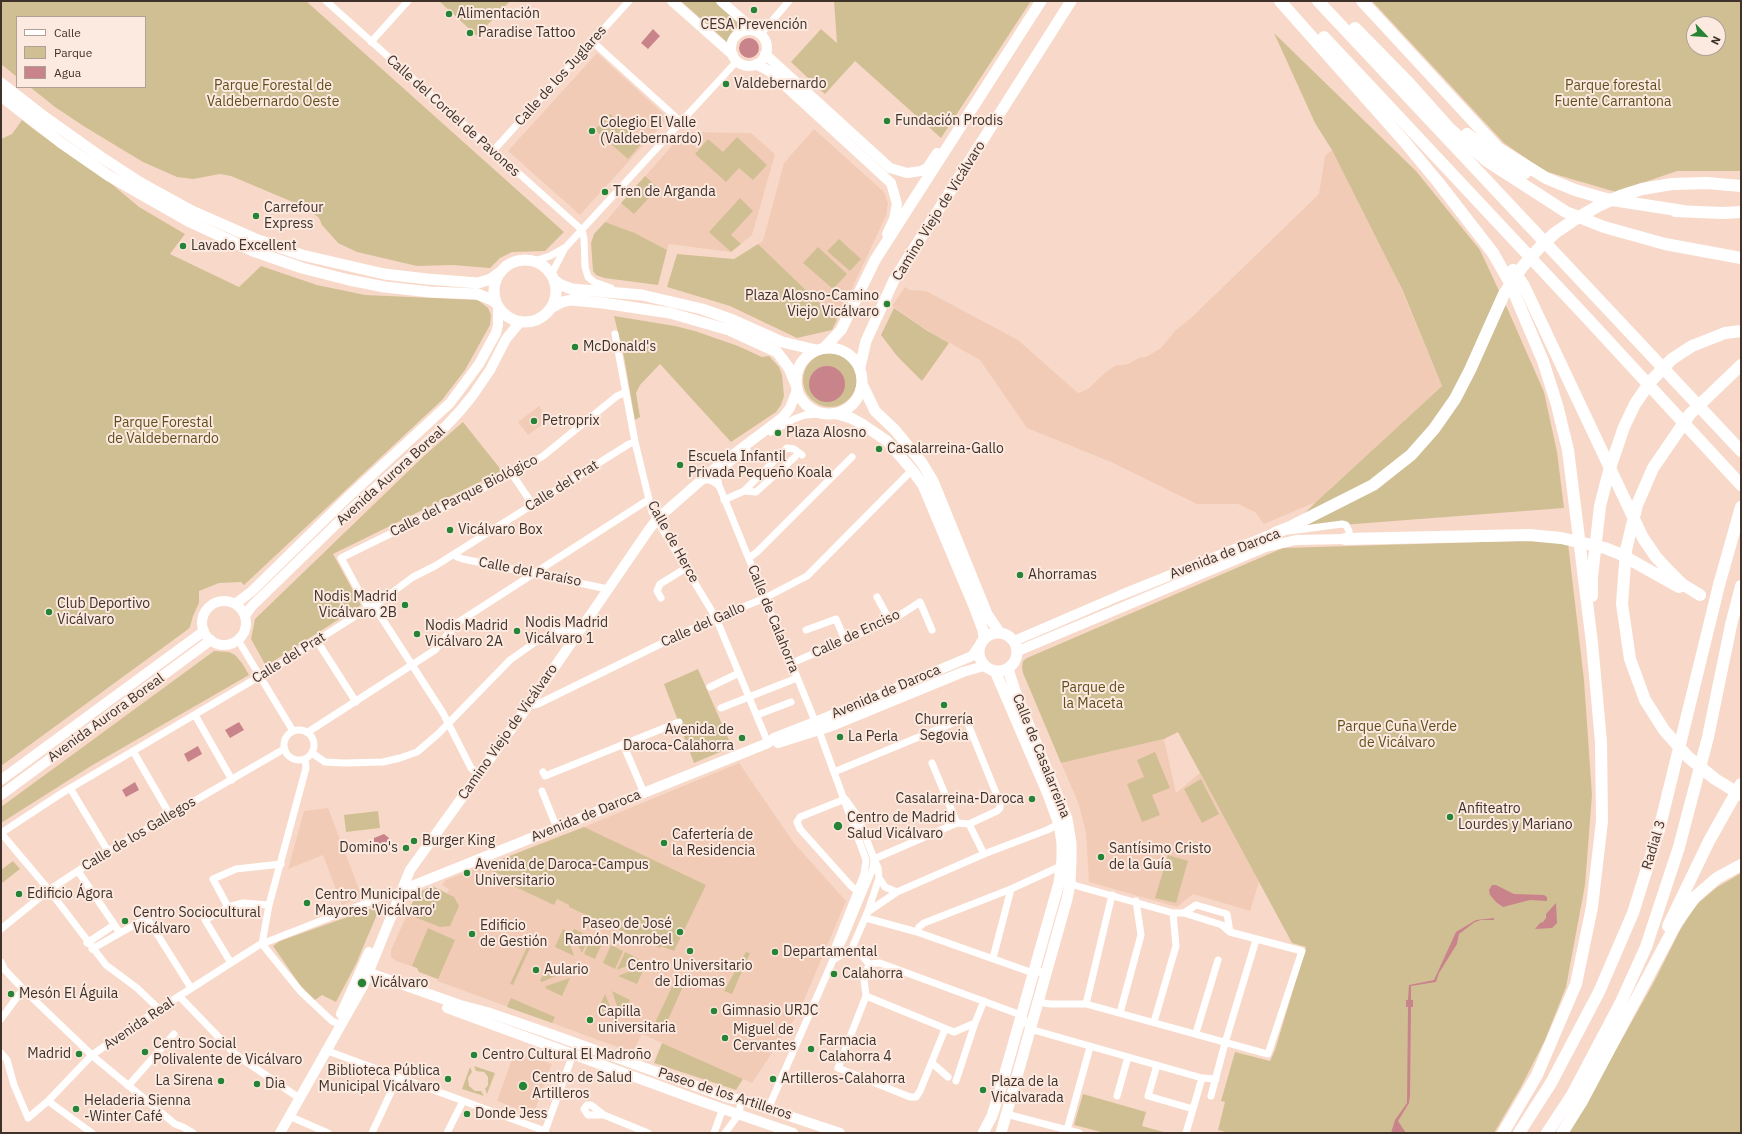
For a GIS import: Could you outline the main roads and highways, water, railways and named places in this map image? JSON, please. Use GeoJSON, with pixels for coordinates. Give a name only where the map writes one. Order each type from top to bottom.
{"type":"FeatureCollection","features":[{"type":"Feature","properties":{"kind":"highway"},"geometry":{"type":"LineString","coordinates":[[1280,1],[1404,141],[1493,253],[1510,281],[1543,361],[1557,405],[1568,450],[1592,644],[1601,742],[1602,822],[1592,907],[1576,984],[1537,1075],[1503,1133]]}},
{"type":"Feature","properties":{"kind":"highway"},"geometry":{"type":"LineString","coordinates":[[1290,1],[1741,485]]}},
{"type":"Feature","properties":{"kind":"highway"},"geometry":{"type":"LineString","coordinates":[[1318,1],[1741,451]]}},
{"type":"Feature","properties":{"kind":"highway"},"geometry":{"type":"LineString","coordinates":[[1326,1],[1335,8],[1408,82],[1450,129],[1487,161],[1566,212],[1604,227],[1665,244],[1741,258]]}},
{"type":"Feature","properties":{"kind":"highway"},"geometry":{"type":"LineString","coordinates":[[1362,1],[1498,148],[1546,178],[1575,190],[1606,198],[1683,212]]}},
{"type":"Feature","properties":{"kind":"highway"},"geometry":{"type":"LineString","coordinates":[[1408,82],[1455,125],[1505,163],[1555,188],[1590,199],[1629,208],[1683,212],[1741,212]]}},
{"type":"Feature","properties":{"kind":"highway"},"geometry":{"type":"LineString","coordinates":[[1404,141],[1474,215],[1524,286],[1643,538],[1656,557],[1682,584],[1700,594]]}},
{"type":"Feature","properties":{"kind":"highway"},"geometry":{"type":"LineString","coordinates":[[1275,532],[1290,527],[1373,485],[1411,455],[1434,429],[1456,399],[1504,294],[1523,266],[1555,233],[1574,220],[1620,196],[1642,189],[1672,184],[1706,182],[1741,186]]}},
{"type":"Feature","properties":{"kind":"highway"},"geometry":{"type":"LineString","coordinates":[[1592,644],[1592,576],[1600,506],[1609,471],[1624,427],[1635,404],[1650,382],[1672,359],[1692,346],[1725,333],[1741,331]]}},
{"type":"Feature","properties":{"kind":"highway"},"geometry":{"type":"LineString","coordinates":[[1741,365],[1690,414],[1653,468],[1637,505],[1626,550],[1622,604],[1630,659],[1645,700],[1664,730],[1688,757],[1715,778],[1741,795]]}},
{"type":"Feature","properties":{"kind":"highway","name":"Radial 3"},"geometry":{"type":"LineString","coordinates":[[1519,1133],[1551,1083],[1599,992],[1633,913],[1659,830],[1732,536],[1741,507]]}},
{"type":"Feature","properties":{"kind":"highway"},"geometry":{"type":"LineString","coordinates":[[1345,539],[1529,536],[1561,538],[1586,543],[1620,554],[1680,587],[1723,603],[1741,606]]}},
{"type":"Feature","properties":{"kind":"highway","name":"Radial 3"},"geometry":{"type":"LineString","coordinates":[[1547,1133],[1572,1095],[1621,1002],[1646,947],[1679,847],[1706,744],[1741,586]]}},
{"type":"Feature","properties":{"kind":"highway"},"geometry":{"type":"LineString","coordinates":[[1632,1008],[1677,906],[1709,841],[1741,784]]}},
{"type":"Feature","properties":{"kind":"highway"},"geometry":{"type":"LineString","coordinates":[[1562,1133],[1582,1101],[1677,922],[1695,897],[1716,878],[1741,865]]}},
{"type":"Feature","properties":{"kind":"main road","name":"Camino Viejo de Vicálvaro"},"geometry":{"type":"LineString","coordinates":[[820,349],[841,330],[875,260],[1041,1]]}},
{"type":"Feature","properties":{"kind":"main road","name":"Camino Viejo de Vicálvaro"},"geometry":{"type":"LineString","coordinates":[[860,367],[866,340],[894,280],[1071,1]]}},
{"type":"Feature","properties":{"kind":"main road"},"geometry":{"type":"LineString","coordinates":[[1,83],[52,123],[101,158],[141,183],[192,211],[258,240],[302,255],[391,275],[478,283],[491,279],[506,266],[514,262],[523,260],[534,261],[543,266],[561,285],[572,289],[642,295],[702,309],[733,320],[782,342],[820,349],[835,348],[854,358],[860,367],[863,379],[863,386],[856,402],[850,408],[838,414]]}},
{"type":"Feature","properties":{"kind":"main road"},"geometry":{"type":"LineString","coordinates":[[1,96],[60,142],[109,176],[188,221],[253,251],[302,268],[349,280],[385,286],[430,292],[478,294],[490,299],[508,318],[520,322],[538,320],[551,308],[562,302],[571,300],[670,313],[729,330],[777,352],[789,368],[802,401],[809,409],[820,414],[838,414],[851,418],[875,431],[887,441],[912,470],[926,493],[983,630],[981,642],[979,657],[984,666],[995,671],[1008,669],[1015,661],[1016,646],[1010,636],[999,632],[993,633],[981,642]]}},
{"type":"Feature","properties":{"kind":"main road"},"geometry":{"type":"LineString","coordinates":[[497,306],[494,288],[499,273]]}},
{"type":"Feature","properties":{"kind":"main road"},"geometry":{"type":"LineString","coordinates":[[551,308],[556,294],[553,277]]}},
{"type":"Feature","properties":{"kind":"main road"},"geometry":{"type":"LineString","coordinates":[[796,388],[796,377],[803,361],[820,349]]}},
{"type":"Feature","properties":{"kind":"main road"},"geometry":{"type":"LineString","coordinates":[[863,386],[875,411],[895,430],[922,463],[933,481],[987,614],[999,632]]}},
{"type":"Feature","properties":{"kind":"main road","name":"Calle de Casalarreina"},"geometry":{"type":"LineString","coordinates":[[1002,1133],[1037,1002],[1047,971],[1071,843],[1008,669]]}},
{"type":"Feature","properties":{"kind":"main road","name":"Calle de Casalarreina"},"geometry":{"type":"LineString","coordinates":[[983,1133],[992,1116],[1033,973],[1064,883],[1061,866],[1063,822],[1045,787],[995,671]]}},
{"type":"Feature","properties":{"kind":"water"},"geometry":{"type":"Polygon","coordinates":[[[653,29],[660,36],[648,49],[641,43],[653,29]]]}},
{"type":"Feature","properties":{"kind":"water"},"geometry":{"type":"Polygon","coordinates":[[[745,38],[753,38],[759,44],[759,52],[753,58],[745,58],[739,52],[739,44],[745,38]]]}},
{"type":"Feature","properties":{"kind":"water"},"geometry":{"type":"Polygon","coordinates":[[[831,366],[840,371],[844,377],[844,391],[840,397],[831,402],[823,402],[814,397],[810,391],[809,380],[814,371],[820,367],[831,366]]]}},
{"type":"Feature","properties":{"kind":"water"},"geometry":{"type":"Polygon","coordinates":[[[239,722],[244,730],[230,738],[225,730],[239,722]]]}},
{"type":"Feature","properties":{"kind":"water"},"geometry":{"type":"Polygon","coordinates":[[[198,746],[202,754],[188,762],[184,754],[198,746]]]}},
{"type":"Feature","properties":{"kind":"water"},"geometry":{"type":"Polygon","coordinates":[[[135,782],[139,790],[126,797],[122,790],[135,782]]]}},
{"type":"Feature","properties":{"kind":"water"},"geometry":{"type":"Polygon","coordinates":[[[384,834],[389,838],[387,842],[377,847],[374,845],[374,838],[384,834]]]}},
{"type":"Feature","properties":{"kind":"water"},"geometry":{"type":"Polygon","coordinates":[[[1492,885],[1496,885],[1514,894],[1544,895],[1547,897],[1547,901],[1530,900],[1503,907],[1490,895],[1489,890],[1492,885]]]}},
{"type":"Feature","properties":{"kind":"water"},"geometry":{"type":"Polygon","coordinates":[[[1556,903],[1557,923],[1552,928],[1535,929],[1540,923],[1543,922],[1546,918],[1546,914],[1556,903]]]}},
{"type":"Feature","properties":{"kind":"water"},"geometry":{"type":"Polygon","coordinates":[[[1494,918],[1494,920],[1481,920],[1475,922],[1459,934],[1457,944],[1439,973],[1436,982],[1411,986],[1411,1000],[1413,1000],[1413,1007],[1411,1007],[1410,1095],[1409,1103],[1398,1121],[1406,1133],[1391,1133],[1395,1120],[1407,1103],[1408,1007],[1406,1007],[1406,1000],[1408,1000],[1409,985],[1434,980],[1456,932],[1476,920],[1494,918]]]}},
{"type":"Feature","properties":{"kind":"place","name":"CESA Prevención"},"geometry":{"type":"Point","coordinates":[754,10]}},
{"type":"Feature","properties":{"kind":"place","name":"Alimentación"},"geometry":{"type":"Point","coordinates":[449,14]}},
{"type":"Feature","properties":{"kind":"place","name":"Paradise Tattoo"},"geometry":{"type":"Point","coordinates":[470,33]}},
{"type":"Feature","properties":{"kind":"place","name":"Valdebernardo"},"geometry":{"type":"Point","coordinates":[726,84]}},
{"type":"Feature","properties":{"kind":"place","name":"Fundación Prodis"},"geometry":{"type":"Point","coordinates":[887,121]}},
{"type":"Feature","properties":{"kind":"place","name":"Colegio El Valle (Valdebernardo)"},"geometry":{"type":"Point","coordinates":[592,131]}},
{"type":"Feature","properties":{"kind":"place","name":"Tren de Arganda"},"geometry":{"type":"Point","coordinates":[605,192]}},
{"type":"Feature","properties":{"kind":"place","name":"Carrefour Express"},"geometry":{"type":"Point","coordinates":[256,216]}},
{"type":"Feature","properties":{"kind":"place","name":"Lavado Excellent"},"geometry":{"type":"Point","coordinates":[183,246]}},
{"type":"Feature","properties":{"kind":"place","name":"Plaza Alosno-Camino Viejo Vicálvaro"},"geometry":{"type":"Point","coordinates":[887,304]}},
{"type":"Feature","properties":{"kind":"place","name":"McDonald's"},"geometry":{"type":"Point","coordinates":[575,347]}},
{"type":"Feature","properties":{"kind":"place","name":"Petroprix"},"geometry":{"type":"Point","coordinates":[534,421]}},
{"type":"Feature","properties":{"kind":"place","name":"Plaza Alosno"},"geometry":{"type":"Point","coordinates":[778,433]}},
{"type":"Feature","properties":{"kind":"place","name":"Casalarreina-Gallo"},"geometry":{"type":"Point","coordinates":[879,449]}},
{"type":"Feature","properties":{"kind":"place","name":"Escuela Infantil Privada Pequeño Koala"},"geometry":{"type":"Point","coordinates":[680,465]}},
{"type":"Feature","properties":{"kind":"place","name":"Vicálvaro Box"},"geometry":{"type":"Point","coordinates":[450,530]}},
{"type":"Feature","properties":{"kind":"place","name":"Ahorramas"},"geometry":{"type":"Point","coordinates":[1020,575]}},
{"type":"Feature","properties":{"kind":"place","name":"Nodis Madrid Vicálvaro 2B"},"geometry":{"type":"Point","coordinates":[405,605]}},
{"type":"Feature","properties":{"kind":"place","name":"Club Deportivo Vicálvaro"},"geometry":{"type":"Point","coordinates":[49,612]}},
{"type":"Feature","properties":{"kind":"place","name":"Nodis Madrid Vicálvaro 1"},"geometry":{"type":"Point","coordinates":[517,631]}},
{"type":"Feature","properties":{"kind":"place","name":"Nodis Madrid Vicálvaro 2A"},"geometry":{"type":"Point","coordinates":[417,634]}},
{"type":"Feature","properties":{"kind":"place","name":"Churrería Segovia"},"geometry":{"type":"Point","coordinates":[944,705]}},
{"type":"Feature","properties":{"kind":"place","name":"La Perla"},"geometry":{"type":"Point","coordinates":[840,737]}},
{"type":"Feature","properties":{"kind":"place","name":"Avenida de Daroca-Calahorra"},"geometry":{"type":"Point","coordinates":[742,738]}},
{"type":"Feature","properties":{"kind":"place","name":"Casalarreina-Daroca"},"geometry":{"type":"Point","coordinates":[1032,799]}},
{"type":"Feature","properties":{"kind":"place","name":"Anfiteatro Lourdes y Mariano"},"geometry":{"type":"Point","coordinates":[1450,817]}},
{"type":"Feature","properties":{"kind":"place","name":"Centro de Madrid Salud Vicálvaro"},"geometry":{"type":"Point","coordinates":[838,826]}},
{"type":"Feature","properties":{"kind":"place","name":"Burger King"},"geometry":{"type":"Point","coordinates":[414,841]}},
{"type":"Feature","properties":{"kind":"place","name":"Cafertería de la Residencia"},"geometry":{"type":"Point","coordinates":[664,843]}},
{"type":"Feature","properties":{"kind":"place","name":"Domino's"},"geometry":{"type":"Point","coordinates":[406,848]}},
{"type":"Feature","properties":{"kind":"place","name":"Santísimo Cristo de la Guía"},"geometry":{"type":"Point","coordinates":[1101,857]}},
{"type":"Feature","properties":{"kind":"place","name":"Avenida de Daroca-Campus Universitario"},"geometry":{"type":"Point","coordinates":[467,873]}},
{"type":"Feature","properties":{"kind":"place","name":"Edificio Ágora"},"geometry":{"type":"Point","coordinates":[19,894]}},
{"type":"Feature","properties":{"kind":"place","name":"Centro Municipal de Mayores 'Vicálvaro'"},"geometry":{"type":"Point","coordinates":[307,903]}},
{"type":"Feature","properties":{"kind":"place","name":"Centro Sociocultural Vicálvaro"},"geometry":{"type":"Point","coordinates":[125,921]}},
{"type":"Feature","properties":{"kind":"place","name":"Paseo de José Ramón Monrobel"},"geometry":{"type":"Point","coordinates":[680,932]}},
{"type":"Feature","properties":{"kind":"place","name":"Edificio de Gestión"},"geometry":{"type":"Point","coordinates":[472,934]}},
{"type":"Feature","properties":{"kind":"place","name":"Centro Universitario de Idiomas"},"geometry":{"type":"Point","coordinates":[690,951]}},
{"type":"Feature","properties":{"kind":"place","name":"Departamental"},"geometry":{"type":"Point","coordinates":[775,952]}},
{"type":"Feature","properties":{"kind":"place","name":"Aulario"},"geometry":{"type":"Point","coordinates":[536,970]}},
{"type":"Feature","properties":{"kind":"place","name":"Calahorra"},"geometry":{"type":"Point","coordinates":[834,974]}},
{"type":"Feature","properties":{"kind":"place","name":"Vicálvaro"},"geometry":{"type":"Point","coordinates":[362,983]}},
{"type":"Feature","properties":{"kind":"place","name":"Mesón El Águila"},"geometry":{"type":"Point","coordinates":[11,994]}},
{"type":"Feature","properties":{"kind":"place","name":"Gimnasio URJC"},"geometry":{"type":"Point","coordinates":[714,1011]}},
{"type":"Feature","properties":{"kind":"place","name":"Capilla universitaria"},"geometry":{"type":"Point","coordinates":[590,1020]}},
{"type":"Feature","properties":{"kind":"place","name":"Miguel de Cervantes"},"geometry":{"type":"Point","coordinates":[725,1038]}},
{"type":"Feature","properties":{"kind":"place","name":"Farmacia Calahorra 4"},"geometry":{"type":"Point","coordinates":[811,1049]}},
{"type":"Feature","properties":{"kind":"place","name":"Centro Social Polivalente de Vicálvaro"},"geometry":{"type":"Point","coordinates":[145,1052]}},
{"type":"Feature","properties":{"kind":"place","name":"Madrid"},"geometry":{"type":"Point","coordinates":[79,1054]}},
{"type":"Feature","properties":{"kind":"place","name":"Centro Cultural El Madroño"},"geometry":{"type":"Point","coordinates":[474,1055]}},
{"type":"Feature","properties":{"kind":"place","name":"Biblioteca Pública Municipal Vicálvaro"},"geometry":{"type":"Point","coordinates":[448,1079]}},
{"type":"Feature","properties":{"kind":"place","name":"Artilleros-Calahorra"},"geometry":{"type":"Point","coordinates":[773,1079]}},
{"type":"Feature","properties":{"kind":"place","name":"La Sirena"},"geometry":{"type":"Point","coordinates":[221,1081]}},
{"type":"Feature","properties":{"kind":"place","name":"Dia"},"geometry":{"type":"Point","coordinates":[257,1084]}},
{"type":"Feature","properties":{"kind":"place","name":"Centro de Salud Artilleros"},"geometry":{"type":"Point","coordinates":[523,1086]}},
{"type":"Feature","properties":{"kind":"place","name":"Plaza de la Vicalvarada"},"geometry":{"type":"Point","coordinates":[983,1090]}},
{"type":"Feature","properties":{"kind":"place","name":"Heladeria Sienna -Winter Café"},"geometry":{"type":"Point","coordinates":[76,1109]}},
{"type":"Feature","properties":{"kind":"place","name":"Donde Jess"},"geometry":{"type":"Point","coordinates":[467,1114]}},
{"type":"Feature","properties":{"kind":"park label","name":"Parque Forestal de Valdebernardo Oeste"},"geometry":{"type":"Point","coordinates":[273,94]}},
{"type":"Feature","properties":{"kind":"park label","name":"Parque forestal Fuente Carrantona"},"geometry":{"type":"Point","coordinates":[1613,94]}},
{"type":"Feature","properties":{"kind":"park label","name":"Parque Forestal de Valdebernardo"},"geometry":{"type":"Point","coordinates":[163,432]}},
{"type":"Feature","properties":{"kind":"park label","name":"Parque de la Maceta"},"geometry":{"type":"Point","coordinates":[1093,696]}},
{"type":"Feature","properties":{"kind":"park label","name":"Parque Cuña Verde de Vicálvaro"},"geometry":{"type":"Point","coordinates":[1397,736]}}]}
